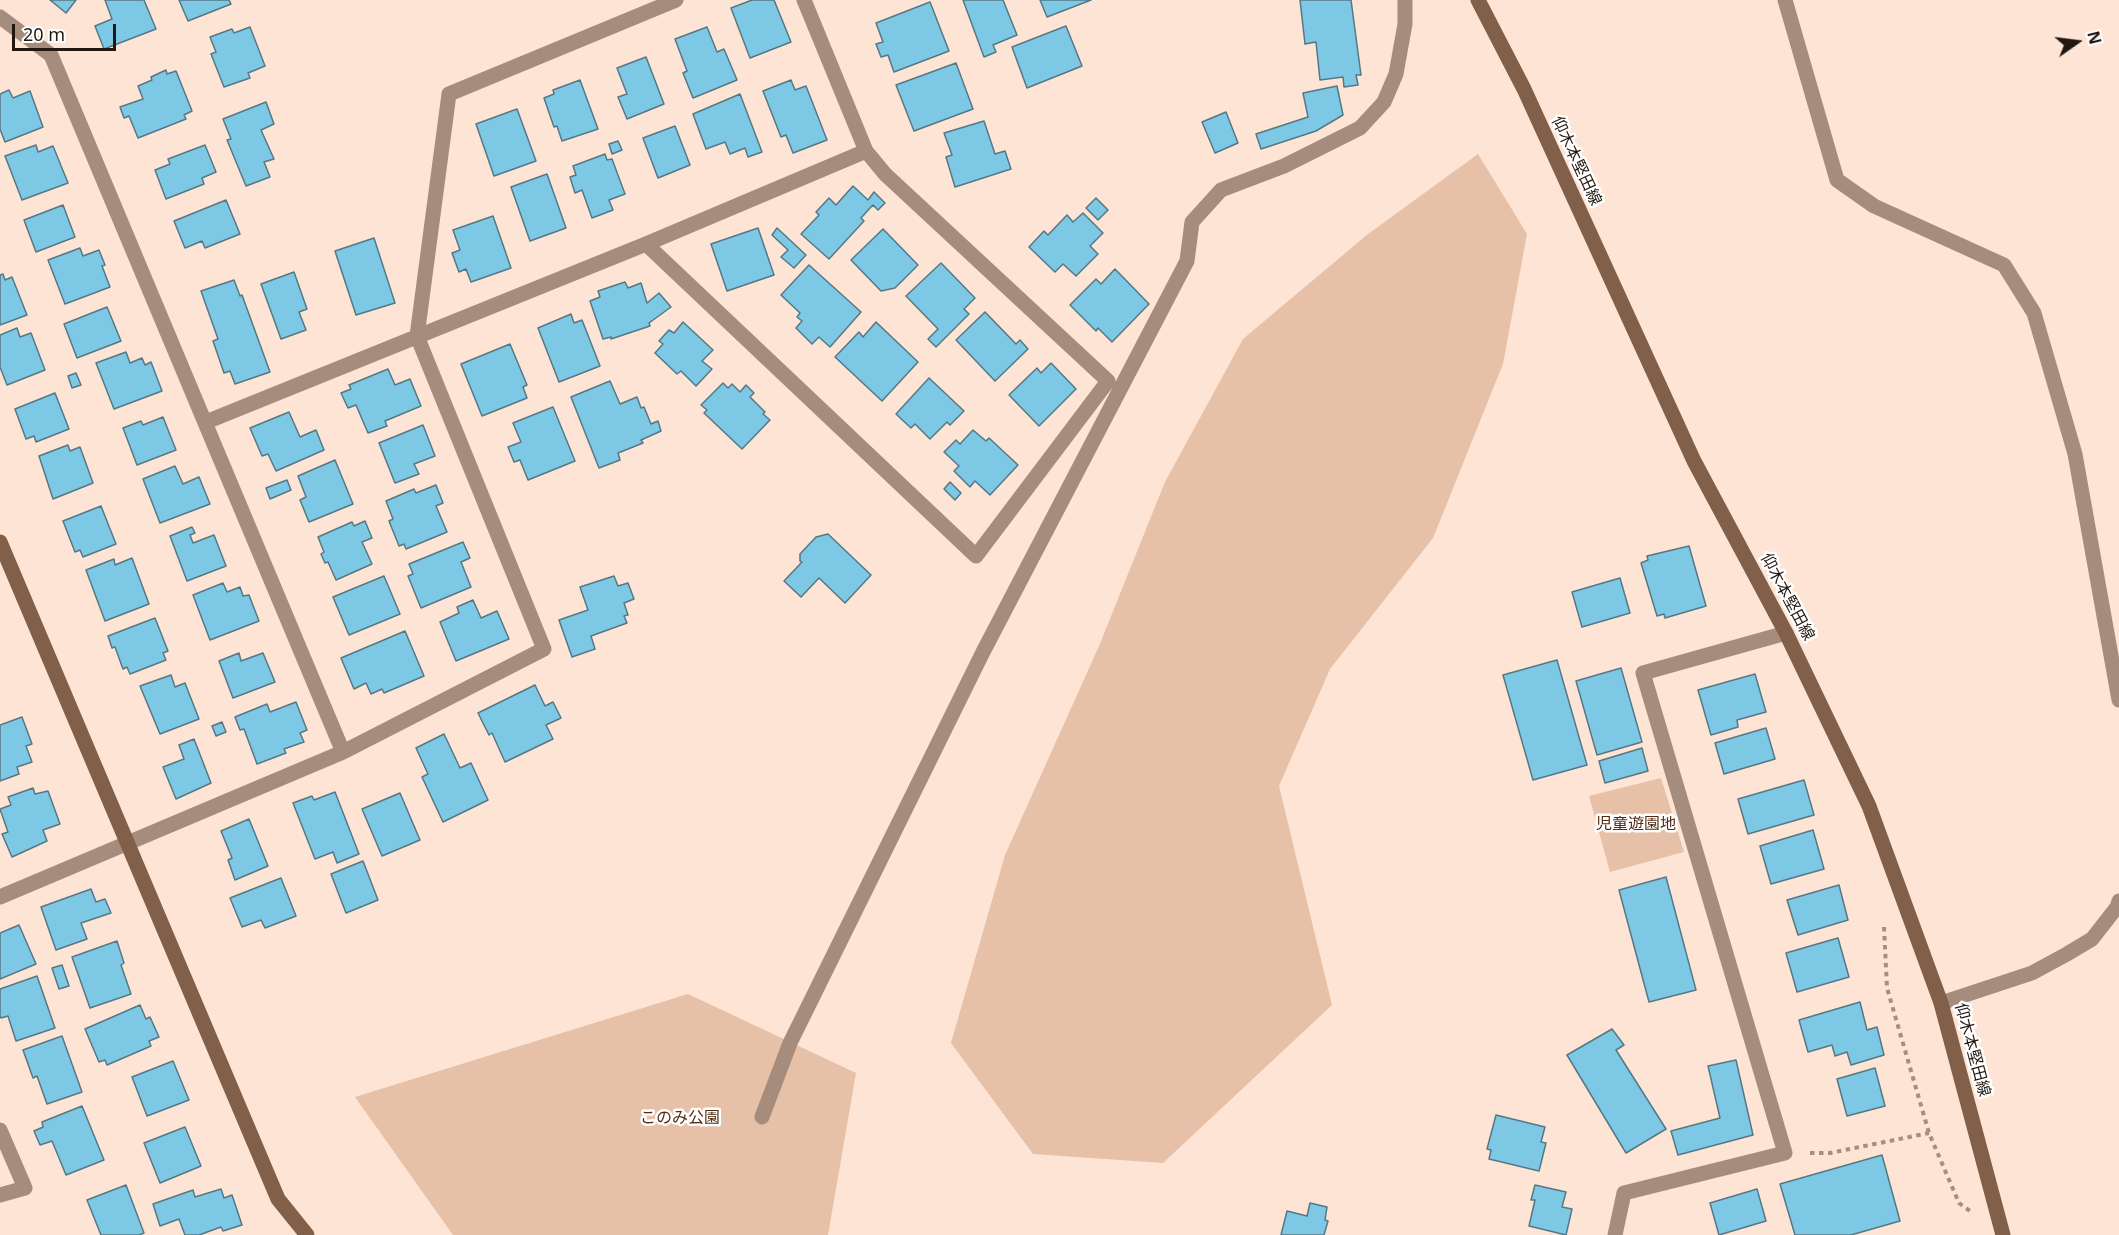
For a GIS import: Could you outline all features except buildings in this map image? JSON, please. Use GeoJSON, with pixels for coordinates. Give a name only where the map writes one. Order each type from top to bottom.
{"type":"FeatureCollection","features":[{"type":"Feature","properties":{"kind":"main road","name":"仰木本堅田線"},"geometry":{"type":"LineString","coordinates":[[1478,0],[1524,89],[1694,461],[1786,633],[1869,806],[1941,1003],[2003,1235]]}},
{"type":"Feature","properties":{"kind":"main road"},"geometry":{"type":"LineString","coordinates":[[0,542],[129,842],[278,1199],[307,1235]]}},
{"type":"Feature","properties":{"kind":"street"},"geometry":{"type":"LineString","coordinates":[[0,897],[343,752],[544,649],[417,336],[448,94],[676,0]]}},
{"type":"Feature","properties":{"kind":"street"},"geometry":{"type":"LineString","coordinates":[[646,244],[976,556],[1108,381],[885,174],[866,151],[804,0]]}},
{"type":"Feature","properties":{"kind":"street"},"geometry":{"type":"LineString","coordinates":[[762,1117],[790,1043],[973,673],[1187,261],[1191,222],[1221,190],[1284,166],[1360,128],[1384,102],[1396,74],[1405,24],[1406,0]]}},
{"type":"Feature","properties":{"kind":"street"},"geometry":{"type":"LineString","coordinates":[[1785,0],[1837,180],[1874,207],[2004,265],[2034,313],[2075,454],[2119,700]]}},
{"type":"Feature","properties":{"kind":"street"},"geometry":{"type":"LineString","coordinates":[[0,17],[51,55],[343,752]]}},
{"type":"Feature","properties":{"kind":"street"},"geometry":{"type":"LineString","coordinates":[[206,422],[646,244],[866,151]]}},
{"type":"Feature","properties":{"kind":"street"},"geometry":{"type":"LineString","coordinates":[[1615,1235],[1624,1192],[1785,1153],[1643,673],[1786,633]]}},
{"type":"Feature","properties":{"kind":"street"},"geometry":{"type":"LineString","coordinates":[[1941,1003],[2032,972],[2067,954],[2092,939],[2119,901]]}},
{"type":"Feature","properties":{"kind":"street"},"geometry":{"type":"LineString","coordinates":[[0,1130],[25,1188],[0,1195]]}},
{"type":"Feature","properties":{"kind":"path"},"geometry":{"type":"LineString","coordinates":[[1884,917],[1887,988],[1929,1133],[1959,1203],[1976,1216]]}},
{"type":"Feature","properties":{"kind":"path"},"geometry":{"type":"LineString","coordinates":[[1785,1153],[1830,1153],[1929,1133]]}},
{"type":"Feature","properties":{"kind":"green space"},"geometry":{"type":"Polygon","coordinates":[[[1478,154],[1527,234],[1503,364],[1433,538],[1330,669],[1279,786],[1332,1005],[1163,1163],[1033,1154],[951,1043],[1005,855],[1099,646],[1165,482],[1243,339],[1368,234],[1478,154]]]}},
{"type":"Feature","properties":{"kind":"green space","name":"児童遊園地"},"geometry":{"type":"Polygon","coordinates":[[[1661,778],[1684,852],[1610,872],[1589,796],[1661,778]]]}},
{"type":"Feature","properties":{"kind":"green space","name":"このみ公園"},"geometry":{"type":"Polygon","coordinates":[[[688,994],[856,1073],[828,1235],[453,1235],[355,1097],[688,994]]]}}]}
